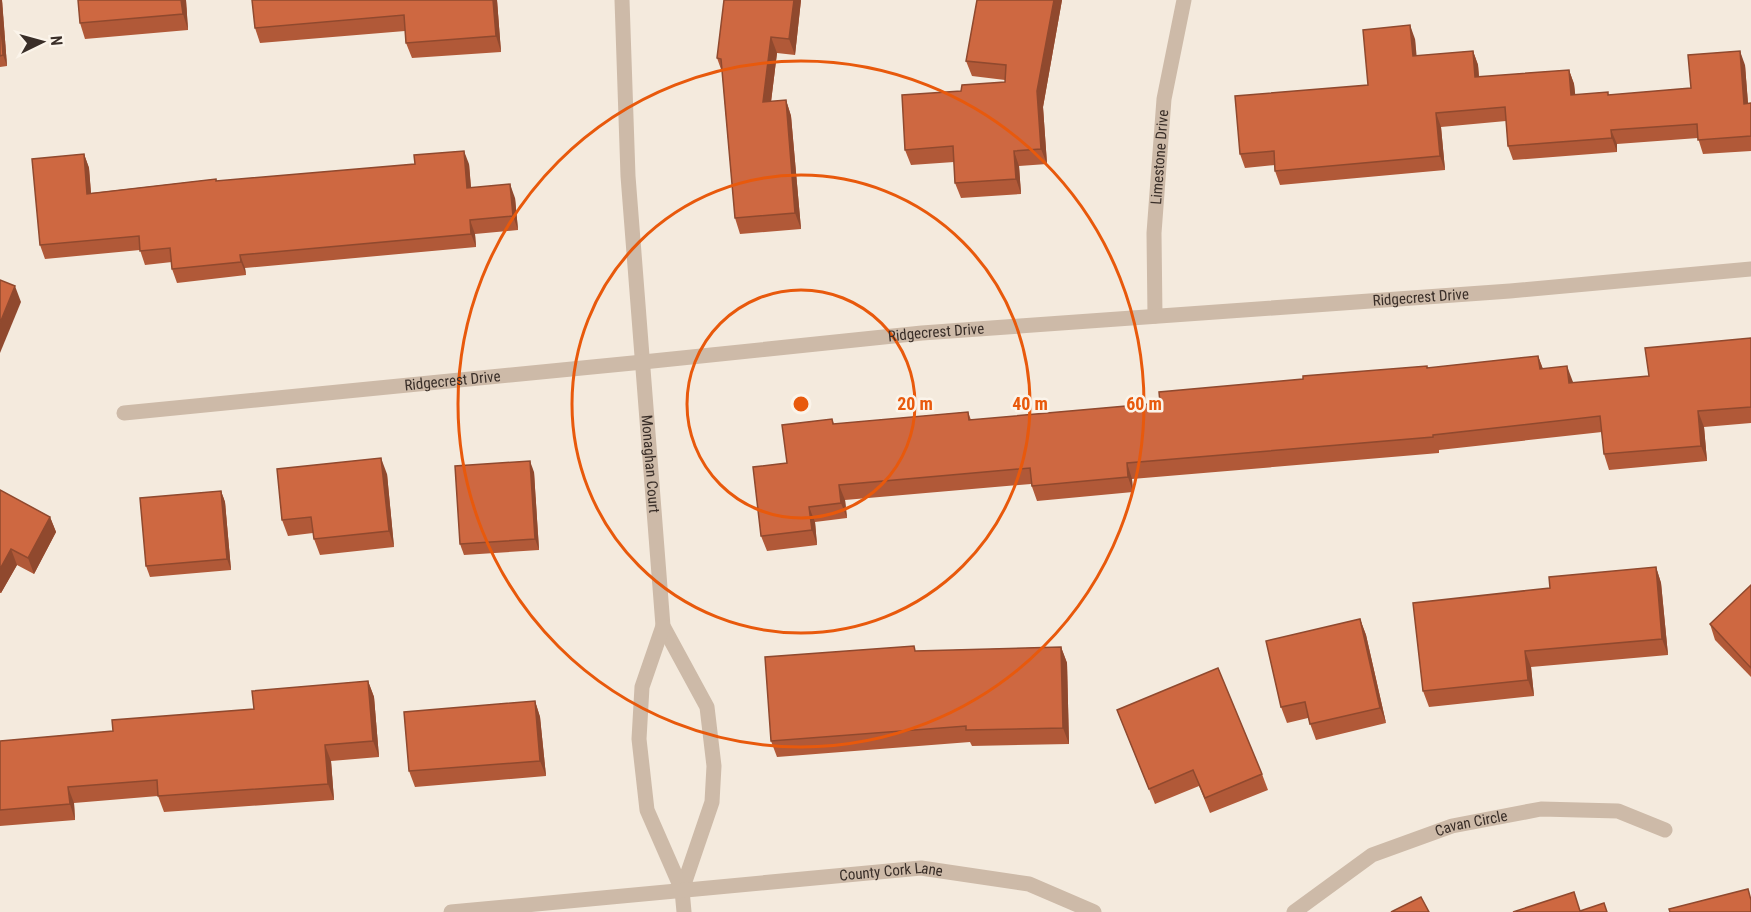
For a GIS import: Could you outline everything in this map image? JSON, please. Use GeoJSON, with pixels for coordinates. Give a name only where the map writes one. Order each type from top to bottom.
{"type":"FeatureCollection","features":[{"type":"Feature","properties":{"kind":"street","name":"Monaghan Court"},"geometry":{"type":"LineString","coordinates":[[622,0],[628,176],[663,626],[706,707],[714,766],[712,802],[682,890],[684,912]]}},
{"type":"Feature","properties":{"kind":"street","name":"Limestone Drive"},"geometry":{"type":"LineString","coordinates":[[1155,316],[1154,233],[1164,99],[1184,0]]}},
{"type":"Feature","properties":{"kind":"street","name":"Ridgecrest Drive"},"geometry":{"type":"LineString","coordinates":[[124,413],[922,333],[1510,291],[1751,269]]}},
{"type":"Feature","properties":{"kind":"street"},"geometry":{"type":"LineString","coordinates":[[663,626],[642,687],[639,739],[647,810],[682,890]]}},
{"type":"Feature","properties":{"kind":"street","name":"Cavan Circle"},"geometry":{"type":"LineString","coordinates":[[1294,912],[1372,855],[1452,826],[1541,809],[1618,811],[1665,830]]}},
{"type":"Feature","properties":{"kind":"street","name":"County Cork Lane"},"geometry":{"type":"LineString","coordinates":[[451,912],[921,868],[1029,884],[1094,912]]}},
{"type":"Feature","properties":{"kind":"building"},"geometry":{"type":"Polygon","coordinates":[[[78,0],[181,0],[183,14],[80,23],[78,0]]]}},
{"type":"Feature","properties":{"kind":"building"},"geometry":{"type":"Polygon","coordinates":[[[252,0],[493,0],[496,36],[406,43],[404,15],[255,28],[252,0]]]}},
{"type":"Feature","properties":{"kind":"building"},"geometry":{"type":"Polygon","coordinates":[[[724,0],[794,0],[789,39],[771,37],[763,102],[786,100],[795,213],[735,218],[721,59],[717,58],[724,0]]]}},
{"type":"Feature","properties":{"kind":"building"},"geometry":{"type":"Polygon","coordinates":[[[977,0],[1054,0],[1037,91],[1041,149],[1014,151],[1016,179],[955,183],[953,146],[905,150],[902,95],[961,91],[962,85],[1005,82],[1006,65],[966,61],[977,0]]]}},
{"type":"Feature","properties":{"kind":"building"},"geometry":{"type":"Polygon","coordinates":[[[0,13],[3,55],[0,56],[0,13]]]}},
{"type":"Feature","properties":{"kind":"building"},"geometry":{"type":"Polygon","coordinates":[[[1410,25],[1413,56],[1473,51],[1475,77],[1569,70],[1571,95],[1608,92],[1608,95],[1691,88],[1688,55],[1740,51],[1744,104],[1751,103],[1751,136],[1698,140],[1697,124],[1611,130],[1612,138],[1508,146],[1505,107],[1436,113],[1440,156],[1275,171],[1274,151],[1240,154],[1235,96],[1368,85],[1363,30],[1410,25]]]}},
{"type":"Feature","properties":{"kind":"building"},"geometry":{"type":"Polygon","coordinates":[[[464,151],[467,188],[510,184],[513,216],[470,220],[471,234],[240,255],[241,262],[172,269],[170,248],[140,251],[139,236],[40,245],[32,159],[84,154],[87,194],[216,179],[216,181],[415,164],[414,155],[464,151]]]}},
{"type":"Feature","properties":{"kind":"building"},"geometry":{"type":"Polygon","coordinates":[[[0,280],[15,286],[0,323],[0,280]]]}},
{"type":"Feature","properties":{"kind":"building"},"geometry":{"type":"Polygon","coordinates":[[[1751,338],[1751,407],[1698,411],[1701,446],[1604,454],[1600,416],[1433,435],[1433,437],[1127,463],[1128,477],[1032,486],[1030,468],[839,485],[841,503],[809,507],[812,530],[761,536],[753,467],[787,463],[782,425],[832,419],[833,424],[968,412],[969,420],[1160,403],[1159,392],[1303,379],[1303,376],[1427,366],[1427,368],[1538,356],[1540,369],[1567,366],[1569,383],[1649,376],[1645,348],[1751,338]]]}},
{"type":"Feature","properties":{"kind":"building"},"geometry":{"type":"Polygon","coordinates":[[[381,458],[389,531],[314,539],[311,517],[282,520],[277,469],[381,458]]]}},
{"type":"Feature","properties":{"kind":"building"},"geometry":{"type":"Polygon","coordinates":[[[530,461],[535,539],[460,544],[455,466],[530,461]]]}},
{"type":"Feature","properties":{"kind":"building"},"geometry":{"type":"Polygon","coordinates":[[[0,490],[50,517],[28,558],[11,549],[0,569],[0,490]]]}},
{"type":"Feature","properties":{"kind":"building"},"geometry":{"type":"Polygon","coordinates":[[[221,491],[227,559],[146,566],[140,498],[221,491]]]}},
{"type":"Feature","properties":{"kind":"building"},"geometry":{"type":"Polygon","coordinates":[[[1656,567],[1662,639],[1525,651],[1528,680],[1423,691],[1413,603],[1550,588],[1549,577],[1656,567]]]}},
{"type":"Feature","properties":{"kind":"building"},"geometry":{"type":"Polygon","coordinates":[[[1751,585],[1751,668],[1710,624],[1751,585]]]}},
{"type":"Feature","properties":{"kind":"building"},"geometry":{"type":"Polygon","coordinates":[[[1360,619],[1380,708],[1310,724],[1305,702],[1281,707],[1266,641],[1360,619]]]}},
{"type":"Feature","properties":{"kind":"building"},"geometry":{"type":"Polygon","coordinates":[[[914,646],[915,651],[1061,647],[1063,728],[966,730],[966,726],[771,741],[765,657],[914,646]]]}},
{"type":"Feature","properties":{"kind":"building"},"geometry":{"type":"Polygon","coordinates":[[[1218,668],[1262,774],[1205,798],[1193,770],[1149,789],[1117,710],[1218,668]]]}},
{"type":"Feature","properties":{"kind":"building"},"geometry":{"type":"Polygon","coordinates":[[[368,681],[373,741],[325,745],[328,784],[158,796],[157,780],[68,787],[70,804],[0,810],[0,741],[113,731],[112,720],[254,709],[252,691],[368,681]]]}},
{"type":"Feature","properties":{"kind":"building"},"geometry":{"type":"Polygon","coordinates":[[[535,701],[540,761],[409,771],[404,712],[535,701]]]}},
{"type":"Feature","properties":{"kind":"building"},"geometry":{"type":"Polygon","coordinates":[[[1748,889],[1751,912],[1670,912],[1669,909],[1748,889]]]}},
{"type":"Feature","properties":{"kind":"building"},"geometry":{"type":"Polygon","coordinates":[[[1574,892],[1580,911],[1604,903],[1607,912],[1513,912],[1574,892]]]}},
{"type":"Feature","properties":{"kind":"building"},"geometry":{"type":"Polygon","coordinates":[[[1421,897],[1429,912],[1391,912],[1421,897]]]}}]}
